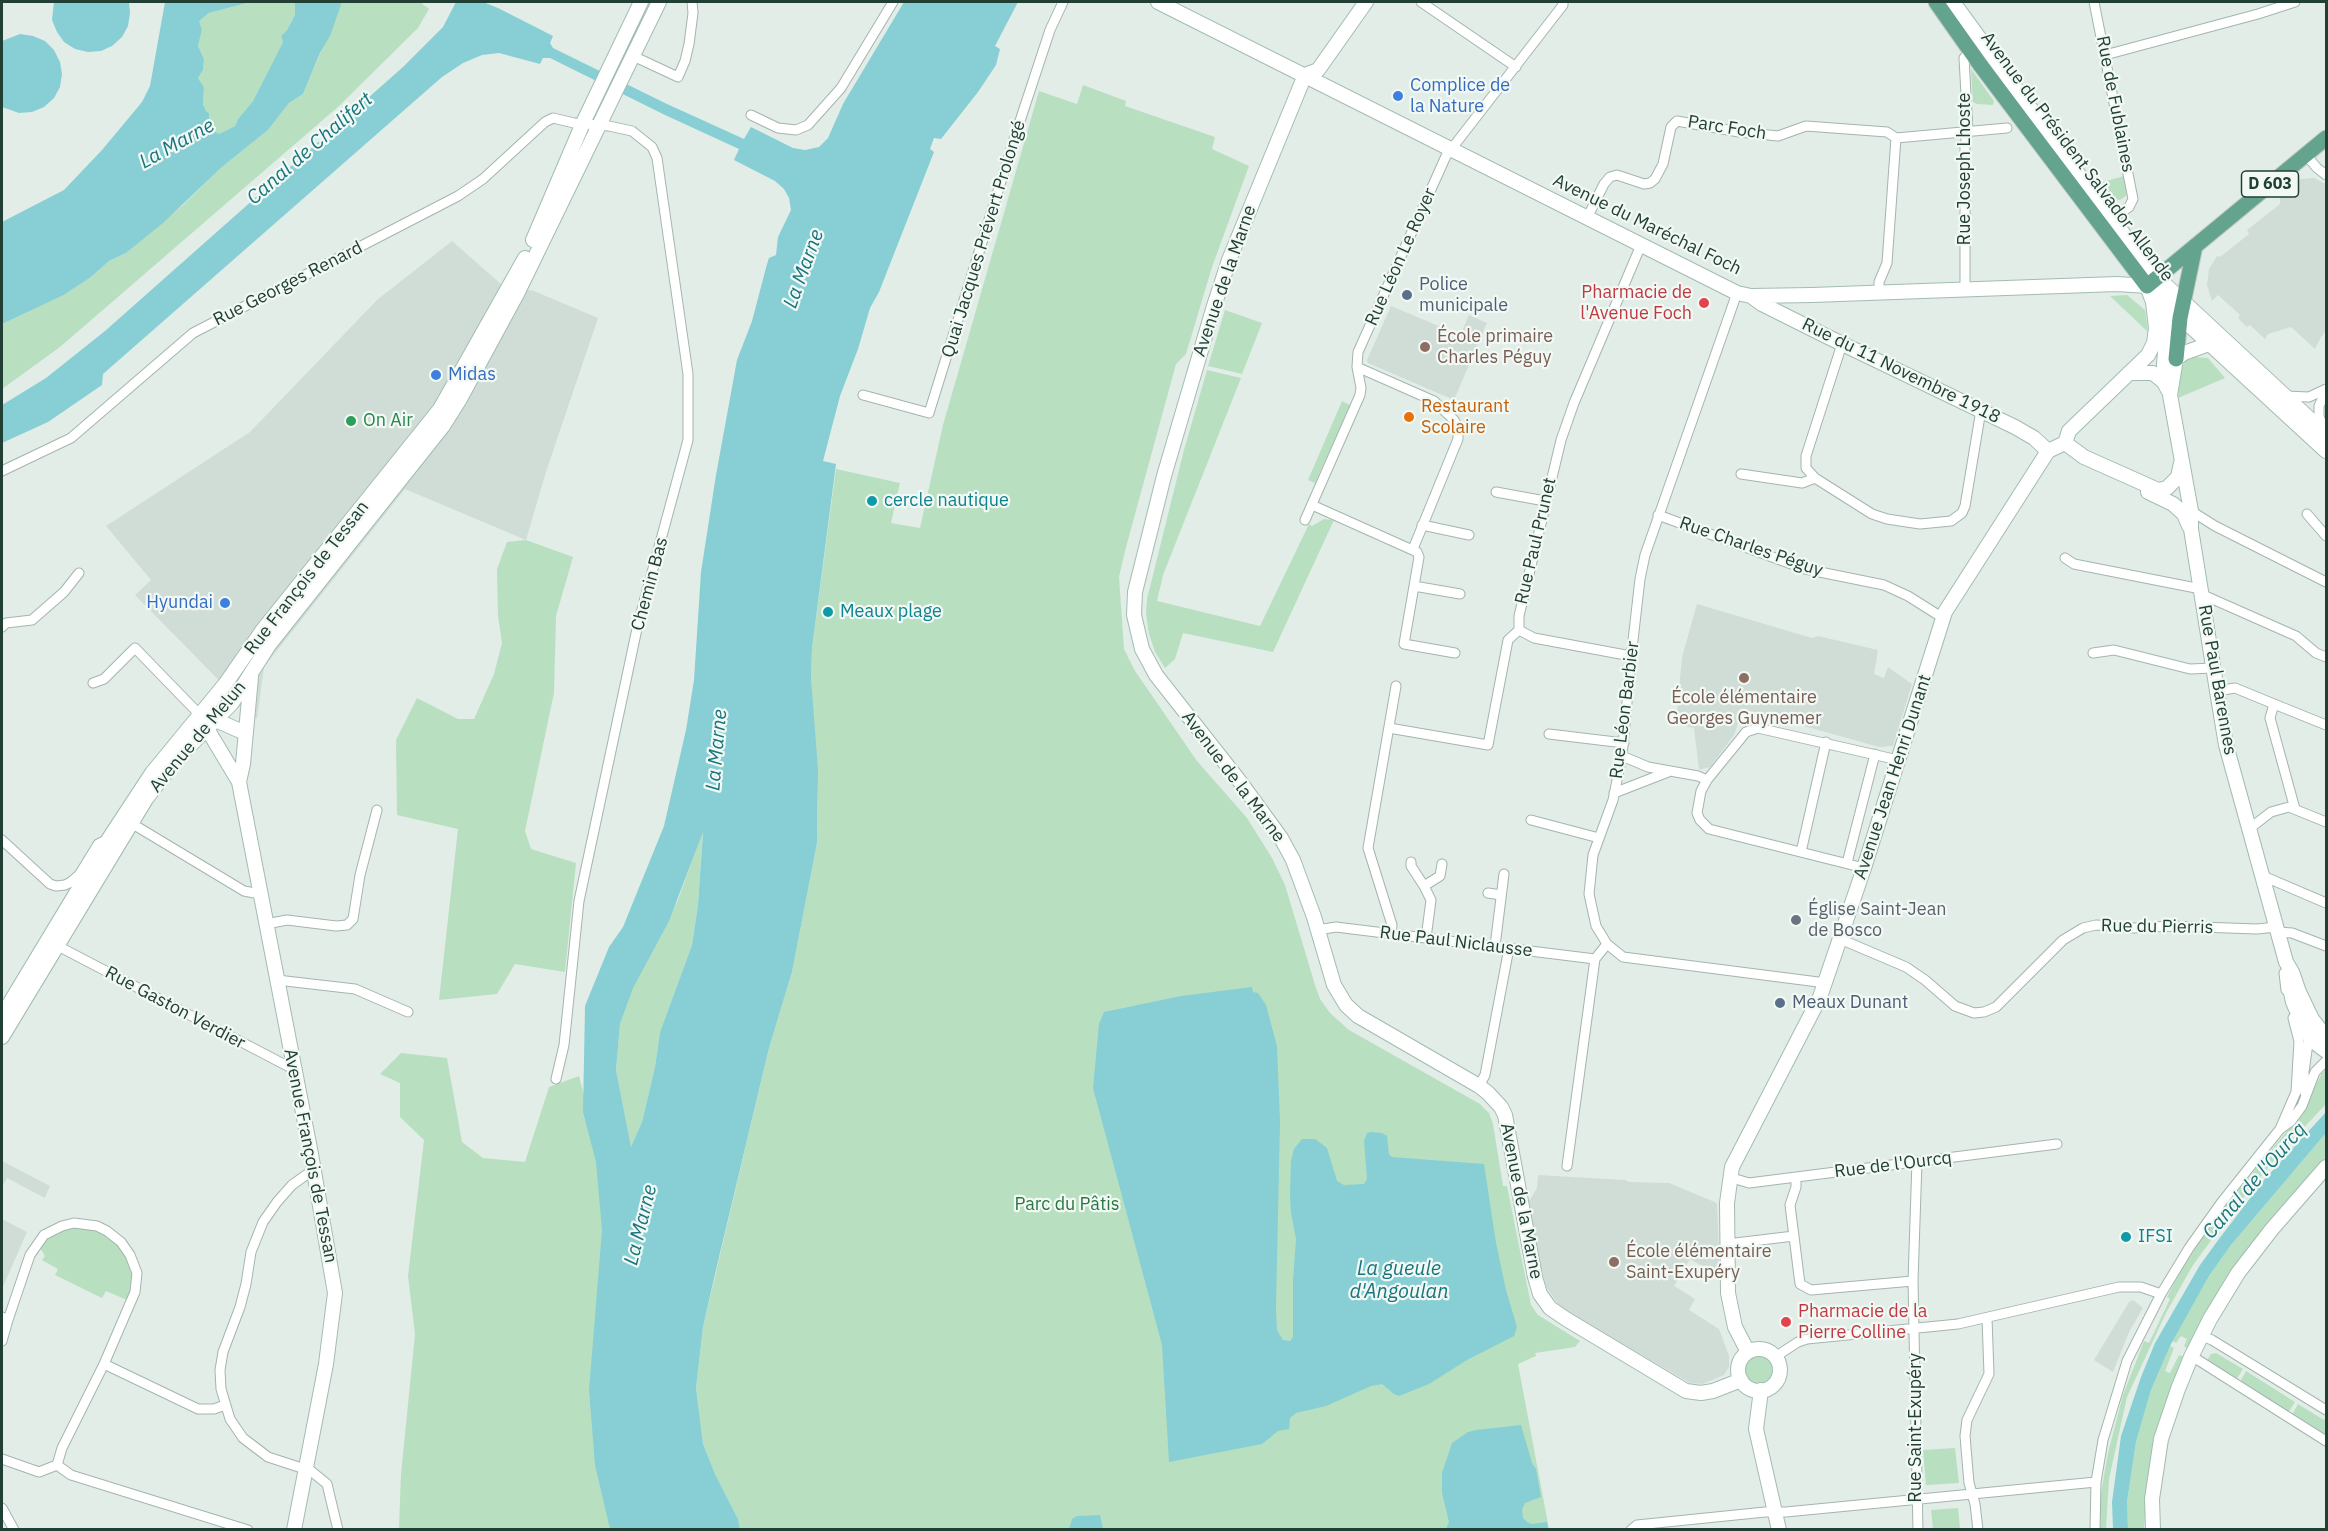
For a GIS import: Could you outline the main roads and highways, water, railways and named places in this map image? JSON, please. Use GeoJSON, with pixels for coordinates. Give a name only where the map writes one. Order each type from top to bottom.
{"type":"FeatureCollection","features":[{"type":"Feature","properties":{"kind":"main road","name":"Avenue du Président Salvador Allende"},"geometry":{"type":"LineString","coordinates":[[1936,2],[1981,66],[1999,78],[2153,282],[2195,246]]}},
{"type":"Feature","properties":{"kind":"main road","name":"D 603"},"geometry":{"type":"LineString","coordinates":[[2195,246],[2326,138]]}},
{"type":"Feature","properties":{"kind":"main road"},"geometry":{"type":"LineString","coordinates":[[2176,359],[2182,311],[2195,246]]}},
{"type":"Feature","properties":{"kind":"water"},"geometry":{"type":"Polygon","coordinates":[[[54,2],[129,2],[128,26],[122,37],[112,46],[101,51],[88,52],[75,49],[64,42],[57,32],[52,20],[54,2]]]}},
{"type":"Feature","properties":{"kind":"water","name":"La Marne"},"geometry":{"type":"Polygon","coordinates":[[[165,2],[251,2],[209,13],[199,21],[202,30],[198,46],[204,59],[203,70],[198,78],[204,87],[203,104],[209,113],[210,129],[219,134],[235,126],[253,101],[283,42],[281,36],[295,15],[295,2],[342,2],[330,36],[320,53],[303,94],[289,103],[268,130],[222,167],[163,223],[126,253],[109,261],[91,277],[64,295],[2,324],[2,222],[64,190],[102,150],[142,102],[150,86],[165,2]]]}},
{"type":"Feature","properties":{"kind":"water","name":"La Marne"},"geometry":{"type":"Polygon","coordinates":[[[456,2],[483,2],[553,36],[550,43],[553,48],[667,104],[744,139],[751,127],[793,148],[805,150],[819,147],[828,138],[843,104],[904,2],[1018,2],[995,46],[1000,49],[996,65],[941,139],[934,138],[930,149],[934,152],[879,292],[870,308],[858,349],[840,396],[823,461],[836,464],[812,648],[811,677],[818,770],[817,843],[792,972],[769,1048],[703,1327],[696,1388],[703,1444],[715,1474],[738,1519],[740,1529],[610,1529],[595,1465],[589,1390],[602,1230],[596,1162],[583,1112],[585,1006],[609,947],[623,927],[664,826],[686,730],[694,680],[701,572],[737,360],[752,321],[769,258],[776,255],[778,237],[791,210],[789,198],[784,189],[775,181],[734,160],[739,149],[550,58],[543,58],[540,64],[499,53],[482,55],[463,63],[442,77],[103,374],[102,385],[48,422],[2,443],[2,405],[46,378],[105,331],[403,67],[443,27],[456,2]],[[703,832],[669,921],[633,988],[620,1024],[616,1070],[631,1147],[642,1122],[655,1067],[660,1032],[692,945],[698,905],[703,832]]]}},
{"type":"Feature","properties":{"kind":"water"},"geometry":{"type":"Polygon","coordinates":[[[20,34],[45,41],[54,50],[60,62],[62,74],[60,87],[54,98],[44,107],[32,112],[19,113],[2,107],[2,41],[20,34]]]}},
{"type":"Feature","properties":{"kind":"water","name":"La gueule d'Angoulan"},"geometry":{"type":"Polygon","coordinates":[[[1252,987],[1253,992],[1258,993],[1266,1005],[1277,1046],[1280,1121],[1276,1308],[1277,1330],[1283,1340],[1290,1341],[1293,1337],[1296,1239],[1290,1196],[1291,1161],[1294,1149],[1302,1139],[1315,1139],[1327,1148],[1337,1181],[1344,1185],[1364,1184],[1367,1179],[1364,1141],[1367,1133],[1370,1132],[1387,1136],[1389,1154],[1392,1157],[1484,1164],[1496,1243],[1517,1327],[1514,1336],[1467,1360],[1429,1384],[1399,1396],[1382,1384],[1371,1386],[1326,1406],[1296,1413],[1290,1418],[1289,1429],[1278,1431],[1262,1444],[1169,1462],[1162,1345],[1093,1088],[1099,1024],[1104,1012],[1181,996],[1252,987]]]}},
{"type":"Feature","properties":{"kind":"water"},"geometry":{"type":"Polygon","coordinates":[[[2326,1112],[2326,1133],[2231,1245],[2209,1276],[2171,1344],[2151,1390],[2136,1442],[2127,1502],[2128,1529],[2113,1529],[2112,1502],[2121,1436],[2155,1343],[2200,1265],[2219,1239],[2264,1180],[2326,1112]]]}},
{"type":"Feature","properties":{"kind":"water"},"geometry":{"type":"Polygon","coordinates":[[[1521,1425],[1532,1463],[1536,1469],[1541,1497],[1525,1503],[1522,1510],[1523,1518],[1532,1524],[1547,1522],[1548,1529],[1446,1529],[1449,1522],[1442,1493],[1442,1473],[1452,1443],[1468,1432],[1521,1425]]]}},
{"type":"Feature","properties":{"kind":"water"},"geometry":{"type":"Polygon","coordinates":[[[1100,1515],[1103,1529],[1069,1529],[1072,1519],[1077,1516],[1100,1515]]]}},
{"type":"Feature","properties":{"kind":"place","name":"Complice de la Nature"},"geometry":{"type":"Point","coordinates":[1398,96]}},
{"type":"Feature","properties":{"kind":"place","name":"Police municipale"},"geometry":{"type":"Point","coordinates":[1407,295]}},
{"type":"Feature","properties":{"kind":"place","name":"Pharmacie de l'Avenue Foch"},"geometry":{"type":"Point","coordinates":[1704,303]}},
{"type":"Feature","properties":{"kind":"place","name":"École primaire Charles Péguy"},"geometry":{"type":"Point","coordinates":[1425,347]}},
{"type":"Feature","properties":{"kind":"place","name":"Midas"},"geometry":{"type":"Point","coordinates":[436,375]}},
{"type":"Feature","properties":{"kind":"place","name":"Restaurant Scolaire"},"geometry":{"type":"Point","coordinates":[1409,417]}},
{"type":"Feature","properties":{"kind":"place","name":"On Air"},"geometry":{"type":"Point","coordinates":[351,421]}},
{"type":"Feature","properties":{"kind":"place","name":"cercle nautique"},"geometry":{"type":"Point","coordinates":[872,501]}},
{"type":"Feature","properties":{"kind":"place","name":"Hyundai"},"geometry":{"type":"Point","coordinates":[225,603]}},
{"type":"Feature","properties":{"kind":"place","name":"Meaux plage"},"geometry":{"type":"Point","coordinates":[828,612]}},
{"type":"Feature","properties":{"kind":"place","name":"École élémentaire Georges Guynemer"},"geometry":{"type":"Point","coordinates":[1744,678]}},
{"type":"Feature","properties":{"kind":"place","name":"Église Saint-Jean de Bosco"},"geometry":{"type":"Point","coordinates":[1796,920]}},
{"type":"Feature","properties":{"kind":"place","name":"Meaux Dunant"},"geometry":{"type":"Point","coordinates":[1780,1003]}},
{"type":"Feature","properties":{"kind":"place","name":"IFSI"},"geometry":{"type":"Point","coordinates":[2126,1237]}},
{"type":"Feature","properties":{"kind":"place","name":"École élémentaire Saint-Exupéry"},"geometry":{"type":"Point","coordinates":[1614,1262]}},
{"type":"Feature","properties":{"kind":"place","name":"Pharmacie de la Pierre Colline"},"geometry":{"type":"Point","coordinates":[1786,1322]}},
{"type":"Feature","properties":{"kind":"water label","name":"Canal de Chalifert"},"geometry":{"type":"Point","coordinates":[310,149]}},
{"type":"Feature","properties":{"kind":"water label","name":"Canal de l'Ourcq"},"geometry":{"type":"Point","coordinates":[2255,1181]}},
{"type":"Feature","properties":{"kind":"park label","name":"Parc du Pâtis"},"geometry":{"type":"Point","coordinates":[1067,1205]}}]}
